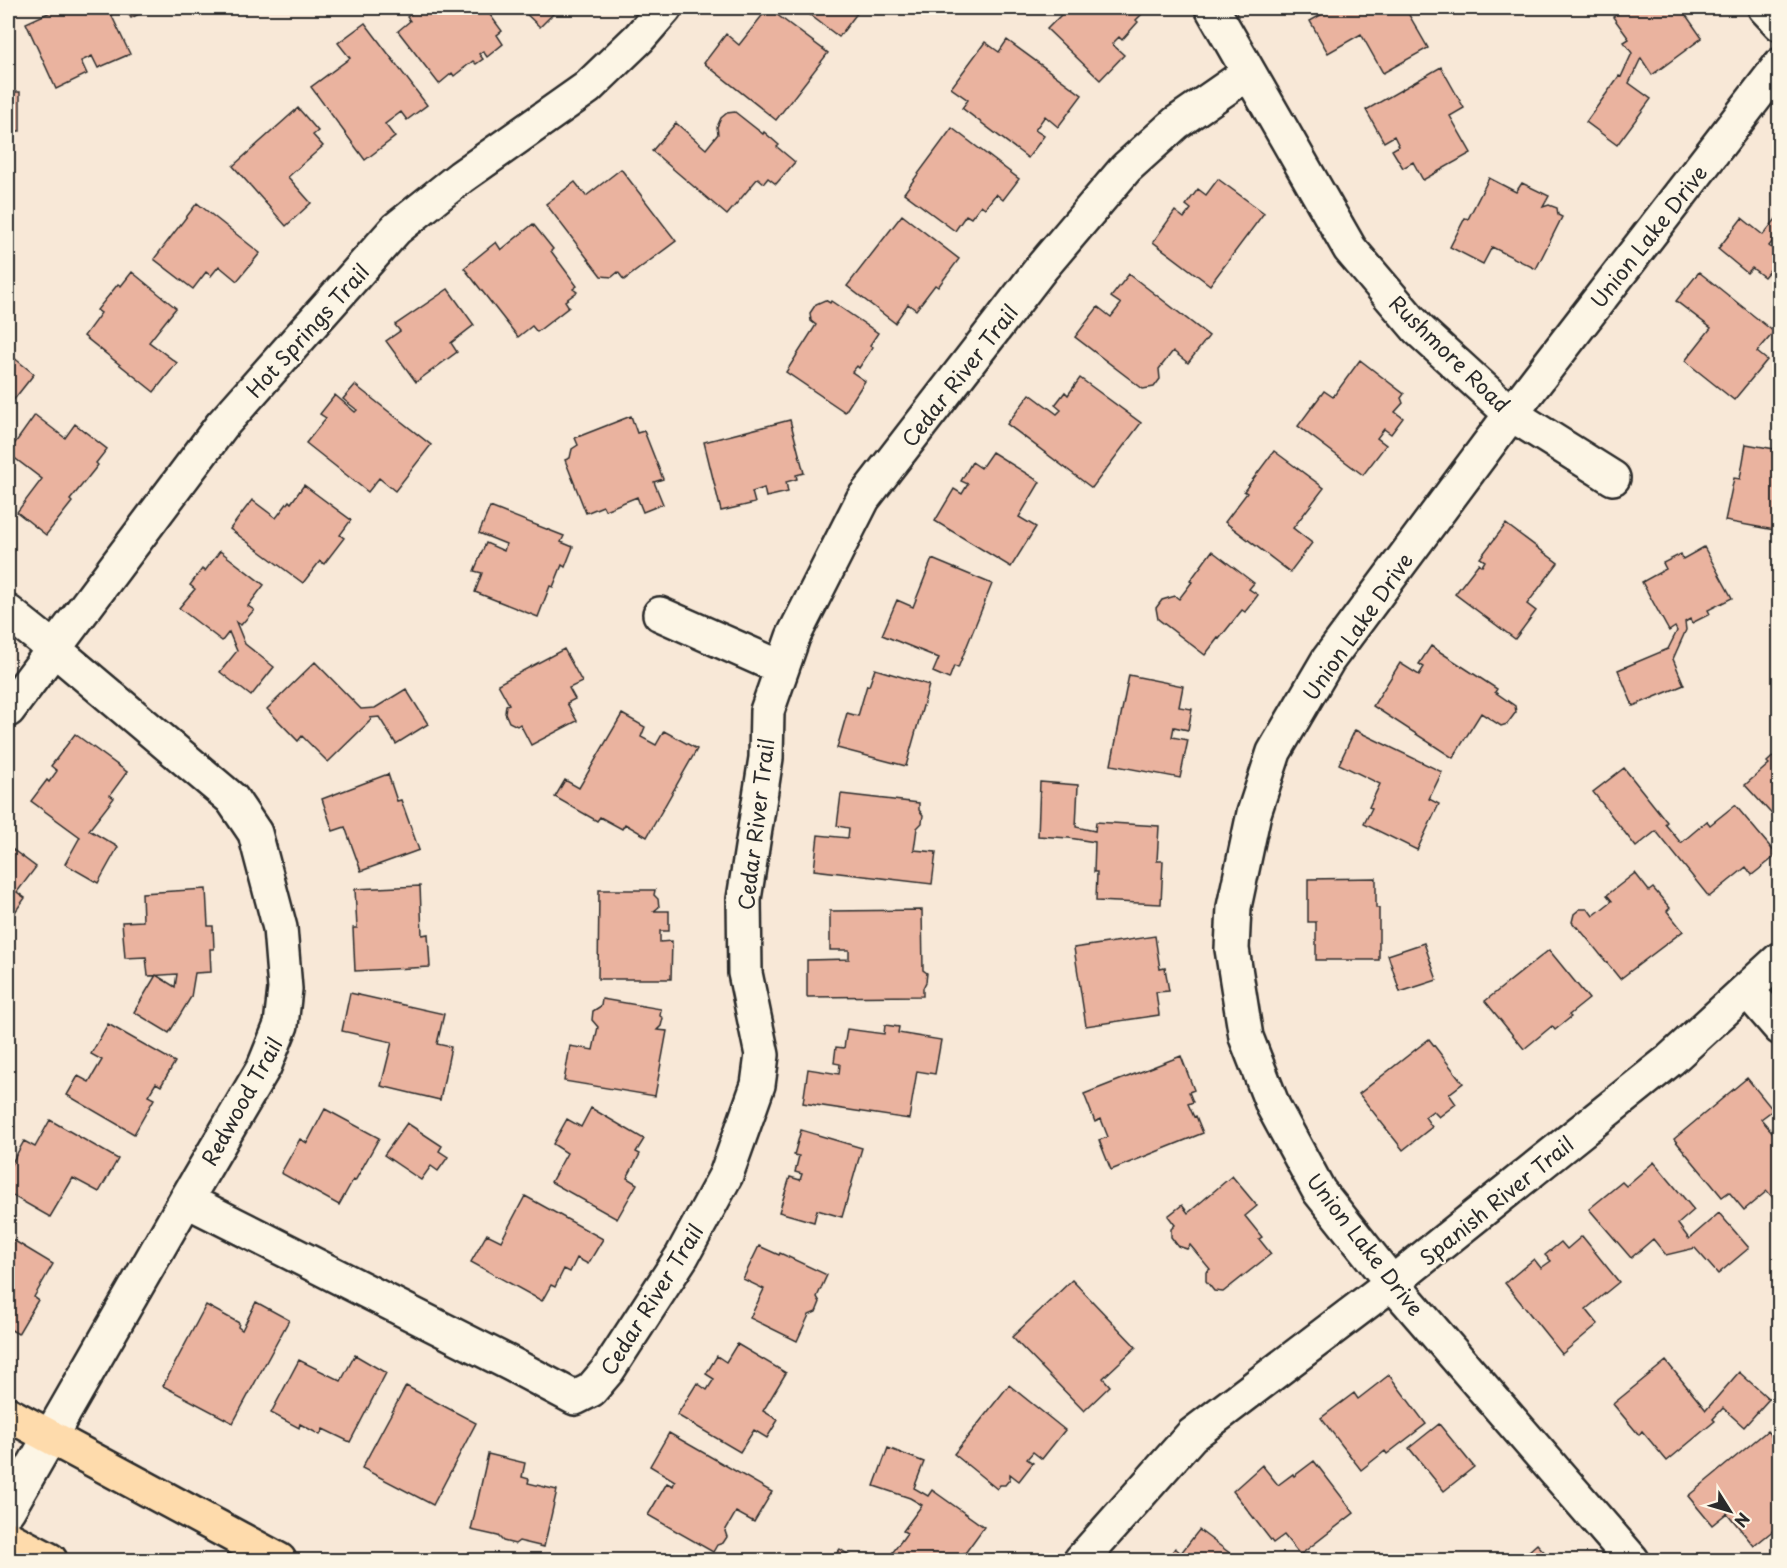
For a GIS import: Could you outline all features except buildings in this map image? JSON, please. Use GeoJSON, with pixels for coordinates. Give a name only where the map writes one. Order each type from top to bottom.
{"type":"FeatureCollection","features":[{"type":"Feature","properties":{"kind":"main road"},"geometry":{"type":"LineString","coordinates":[[8,1414],[279,1560]]}},
{"type":"Feature","properties":{"kind":"main road"},"geometry":{"type":"LineString","coordinates":[[8,1538],[50,1560]]}},
{"type":"Feature","properties":{"kind":"street","name":"Hot Springs Trail"},"geometry":{"type":"LineString","coordinates":[[8,710],[222,424],[396,229],[461,177],[587,88],[639,38],[665,8]]}},
{"type":"Feature","properties":{"kind":"street","name":"Rushmore Road"},"geometry":{"type":"LineString","coordinates":[[1212,8],[1350,249],[1418,329],[1511,414],[1613,478]]}},
{"type":"Feature","properties":{"kind":"street"},"geometry":{"type":"LineString","coordinates":[[1765,8],[1779,24]]}},
{"type":"Feature","properties":{"kind":"street","name":"Union Lake Drive"},"geometry":{"type":"LineString","coordinates":[[1632,1560],[1392,1283],[1319,1191],[1273,1106],[1246,1037],[1232,949],[1234,907],[1254,813],[1274,752],[1328,660],[1511,414],[1779,65]]}},
{"type":"Feature","properties":{"kind":"street","name":"Cedar River Trail"},"geometry":{"type":"LineString","coordinates":[[186,1200],[575,1398],[591,1390],[608,1370],[682,1256],[721,1185],[758,1085],[762,1055],[745,973],[744,899],[766,758],[767,711],[793,637],[863,499],[1043,266],[1126,168],[1176,123],[1248,73]]}},
{"type":"Feature","properties":{"kind":"street","name":"Redwood Trail"},"geometry":{"type":"LineString","coordinates":[[8,612],[232,799],[255,833],[280,928],[285,990],[281,1025],[264,1067],[8,1510]]}},
{"type":"Feature","properties":{"kind":"street"},"geometry":{"type":"LineString","coordinates":[[660,614],[782,668]]}},
{"type":"Feature","properties":{"kind":"street","name":"Spanish River Trail"},"geometry":{"type":"LineString","coordinates":[[1081,1560],[1192,1435],[1392,1283],[1670,1060],[1779,959]]}},
{"type":"Feature","properties":{"kind":"street"},"geometry":{"type":"LineString","coordinates":[[1747,990],[1779,1028]]}}]}
